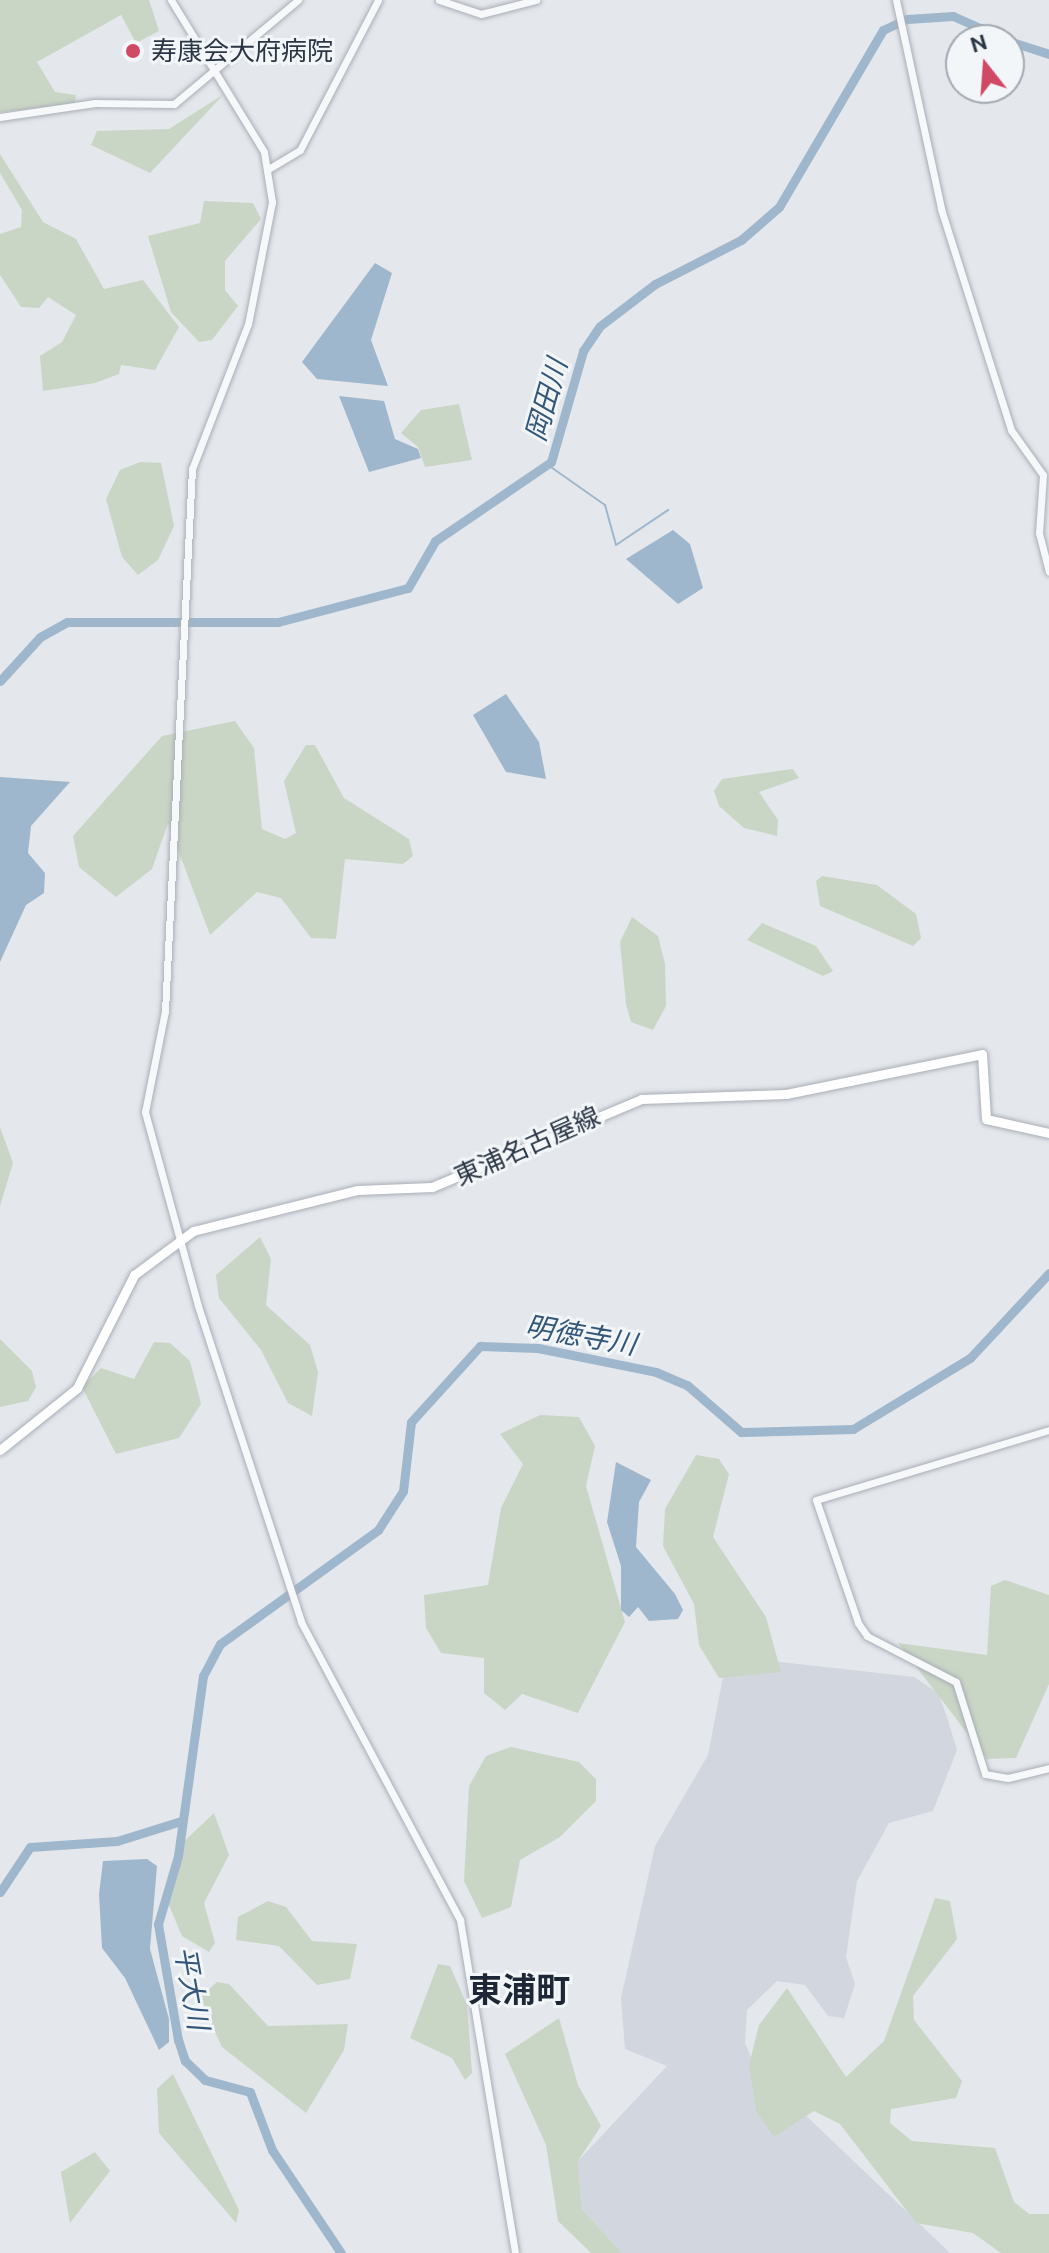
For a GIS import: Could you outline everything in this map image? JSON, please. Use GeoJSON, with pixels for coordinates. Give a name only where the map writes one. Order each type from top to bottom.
{"type":"FeatureCollection","features":[{"type":"Feature","properties":{"kind":"main road","name":"東浦名古屋線"},"geometry":{"type":"LineString","coordinates":[[0,1450],[77,1388],[134,1275],[178,1237],[358,1190],[432,1187],[641,1099],[786,1094],[982,1054],[986,1119],[1049,1133]]}},
{"type":"Feature","properties":{"kind":"street"},"geometry":{"type":"LineString","coordinates":[[171,0],[270,168],[254,302],[195,455],[179,629],[165,1011],[145,1112],[178,1237],[290,1592],[326,1677],[460,1920],[515,2253]]}},
{"type":"Feature","properties":{"kind":"street"},"geometry":{"type":"LineString","coordinates":[[0,117],[95,103],[164,108],[298,0]]}},
{"type":"Feature","properties":{"kind":"street"},"geometry":{"type":"LineString","coordinates":[[270,168],[300,150],[378,0]]}},
{"type":"Feature","properties":{"kind":"street"},"geometry":{"type":"LineString","coordinates":[[439,0],[481,14],[536,0]]}},
{"type":"Feature","properties":{"kind":"street"},"geometry":{"type":"LineString","coordinates":[[896,0],[941,209],[1008,421],[1043,475],[1039,533],[1049,572]]}},
{"type":"Feature","properties":{"kind":"street"},"geometry":{"type":"LineString","coordinates":[[1049,1430],[816,1500],[858,1623],[867,1636],[956,1682],[985,1774],[1008,1778],[1049,1768]]}},
{"type":"Feature","properties":{"kind":"shaded area"},"geometry":{"type":"Polygon","coordinates":[[[727,1656],[914,1677],[938,1693],[946,1714],[957,1750],[933,1811],[889,1823],[857,1881],[846,1957],[855,1984],[844,2018],[828,2016],[805,1985],[777,1981],[747,2010],[745,2043],[755,2067],[950,2253],[622,2253],[582,2209],[578,2161],[667,2066],[625,2049],[621,1998],[655,1846],[708,1755],[727,1656]]]}},
{"type":"Feature","properties":{"kind":"green space"},"geometry":{"type":"Polygon","coordinates":[[[0,0],[149,0],[159,31],[136,43],[121,15],[37,62],[55,92],[76,95],[75,104],[0,112],[0,0]]]}},
{"type":"Feature","properties":{"kind":"green space"},"geometry":{"type":"Polygon","coordinates":[[[224,94],[150,173],[91,145],[97,131],[169,129],[224,94]]]}},
{"type":"Feature","properties":{"kind":"green space"},"geometry":{"type":"Polygon","coordinates":[[[0,154],[43,222],[76,239],[104,289],[143,280],[179,327],[155,370],[121,365],[119,374],[95,383],[43,391],[40,356],[62,342],[76,315],[48,297],[39,308],[21,307],[0,275],[0,234],[21,227],[22,210],[0,173],[0,154]]]}},
{"type":"Feature","properties":{"kind":"green space"},"geometry":{"type":"Polygon","coordinates":[[[204,201],[253,203],[261,219],[225,261],[225,290],[238,306],[212,340],[199,342],[171,312],[148,236],[200,223],[204,201]]]}},
{"type":"Feature","properties":{"kind":"green space"},"geometry":{"type":"Polygon","coordinates":[[[459,404],[472,460],[425,467],[418,447],[401,433],[421,410],[459,404]]]}},
{"type":"Feature","properties":{"kind":"green space"},"geometry":{"type":"Polygon","coordinates":[[[140,462],[161,463],[174,526],[158,560],[138,575],[122,557],[106,499],[120,470],[140,462]]]}},
{"type":"Feature","properties":{"kind":"green space"},"geometry":{"type":"Polygon","coordinates":[[[235,721],[254,748],[262,829],[285,839],[296,833],[284,781],[306,745],[315,745],[344,798],[409,839],[413,856],[403,864],[345,859],[336,939],[311,938],[281,898],[257,892],[210,935],[168,823],[152,869],[116,897],[79,867],[73,836],[162,736],[235,721]]]}},
{"type":"Feature","properties":{"kind":"green space"},"geometry":{"type":"Polygon","coordinates":[[[793,769],[799,778],[759,792],[778,820],[777,836],[744,828],[719,806],[714,791],[722,779],[793,769]]]}},
{"type":"Feature","properties":{"kind":"green space"},"geometry":{"type":"Polygon","coordinates":[[[822,876],[877,885],[916,914],[921,938],[913,946],[820,906],[816,881],[822,876]]]}},
{"type":"Feature","properties":{"kind":"green space"},"geometry":{"type":"Polygon","coordinates":[[[632,917],[658,936],[665,964],[666,1006],[653,1030],[631,1022],[626,1004],[620,942],[632,917]]]}},
{"type":"Feature","properties":{"kind":"green space"},"geometry":{"type":"Polygon","coordinates":[[[762,923],[816,946],[833,971],[823,976],[747,940],[762,923]]]}},
{"type":"Feature","properties":{"kind":"green space"},"geometry":{"type":"Polygon","coordinates":[[[0,1127],[13,1163],[0,1206],[0,1127]]]}},
{"type":"Feature","properties":{"kind":"green space"},"geometry":{"type":"Polygon","coordinates":[[[260,1237],[271,1259],[266,1305],[310,1345],[318,1372],[312,1416],[288,1403],[261,1350],[219,1298],[216,1275],[260,1237]]]}},
{"type":"Feature","properties":{"kind":"green space"},"geometry":{"type":"Polygon","coordinates":[[[0,1339],[32,1371],[36,1387],[28,1401],[0,1407],[0,1339]]]}},
{"type":"Feature","properties":{"kind":"green space"},"geometry":{"type":"Polygon","coordinates":[[[154,1342],[170,1343],[190,1361],[201,1404],[179,1438],[116,1454],[82,1387],[101,1368],[134,1379],[154,1342]]]}},
{"type":"Feature","properties":{"kind":"green space"},"geometry":{"type":"Polygon","coordinates":[[[540,1415],[579,1417],[595,1446],[586,1486],[625,1622],[578,1713],[522,1694],[505,1710],[484,1693],[484,1658],[441,1653],[426,1628],[424,1595],[488,1585],[501,1508],[523,1464],[500,1434],[540,1415]]]}},
{"type":"Feature","properties":{"kind":"green space"},"geometry":{"type":"Polygon","coordinates":[[[696,1455],[719,1459],[729,1474],[713,1537],[766,1617],[781,1672],[719,1678],[699,1645],[694,1604],[663,1546],[665,1509],[696,1455]]]}},
{"type":"Feature","properties":{"kind":"green space"},"geometry":{"type":"Polygon","coordinates":[[[1005,1580],[1049,1595],[1049,1684],[1016,1758],[987,1759],[898,1643],[987,1655],[991,1586],[1005,1580]]]}},
{"type":"Feature","properties":{"kind":"green space"},"geometry":{"type":"Polygon","coordinates":[[[511,1747],[579,1762],[596,1779],[596,1801],[560,1837],[520,1860],[511,1907],[482,1918],[464,1881],[469,1786],[486,1756],[511,1747]]]}},
{"type":"Feature","properties":{"kind":"green space"},"geometry":{"type":"Polygon","coordinates":[[[214,1813],[229,1855],[204,1903],[215,1943],[209,1952],[182,1936],[166,1898],[179,1846],[214,1813]]]}},
{"type":"Feature","properties":{"kind":"green space"},"geometry":{"type":"Polygon","coordinates":[[[935,1898],[950,1901],[957,1939],[913,1996],[914,2020],[962,2081],[956,2098],[891,2109],[890,2123],[912,2141],[995,2148],[1014,2202],[1029,2214],[1049,2214],[1049,2253],[1001,2253],[973,2233],[916,2223],[840,2124],[814,2111],[774,2137],[756,2111],[749,2065],[759,2025],[787,1988],[846,2077],[884,2041],[935,1898]]]}},
{"type":"Feature","properties":{"kind":"green space"},"geometry":{"type":"Polygon","coordinates":[[[268,1901],[286,1907],[312,1941],[357,1944],[350,1979],[317,1985],[279,1946],[236,1940],[238,1917],[268,1901]]]}},
{"type":"Feature","properties":{"kind":"green space"},"geometry":{"type":"Polygon","coordinates":[[[438,1964],[450,1966],[467,2005],[472,2073],[465,2080],[452,2058],[410,2038],[438,1964]]]}},
{"type":"Feature","properties":{"kind":"green space"},"geometry":{"type":"Polygon","coordinates":[[[217,1982],[229,1984],[268,2026],[348,2024],[344,2050],[306,2113],[222,2047],[199,1998],[217,1982]]]}},
{"type":"Feature","properties":{"kind":"green space"},"geometry":{"type":"Polygon","coordinates":[[[559,2018],[578,2085],[601,2126],[578,2161],[582,2209],[622,2253],[591,2253],[558,2221],[546,2145],[505,2054],[559,2018]]]}},
{"type":"Feature","properties":{"kind":"green space"},"geometry":{"type":"Polygon","coordinates":[[[173,2074],[239,2210],[236,2223],[159,2133],[157,2089],[173,2074]]]}},
{"type":"Feature","properties":{"kind":"green space"},"geometry":{"type":"Polygon","coordinates":[[[95,2152],[110,2171],[70,2223],[61,2172],[95,2152]]]}},
{"type":"Feature","properties":{"kind":"water"},"geometry":{"type":"Polygon","coordinates":[[[375,263],[392,273],[371,340],[388,386],[317,379],[302,362],[375,263]]]}},
{"type":"Feature","properties":{"kind":"water"},"geometry":{"type":"Polygon","coordinates":[[[339,396],[384,401],[395,439],[418,449],[421,458],[369,472],[339,396]]]}},
{"type":"Feature","properties":{"kind":"water"},"geometry":{"type":"Polygon","coordinates":[[[673,530],[690,544],[703,588],[678,604],[626,559],[673,530]]]}},
{"type":"Feature","properties":{"kind":"water"},"geometry":{"type":"Polygon","coordinates":[[[506,694],[539,742],[546,779],[506,772],[473,715],[506,694]]]}},
{"type":"Feature","properties":{"kind":"water"},"geometry":{"type":"Polygon","coordinates":[[[0,777],[70,782],[31,826],[28,853],[45,873],[44,893],[26,905],[0,962],[0,777]]]}},
{"type":"Feature","properties":{"kind":"water"},"geometry":{"type":"Polygon","coordinates":[[[616,1462],[651,1480],[639,1502],[636,1547],[675,1594],[683,1610],[678,1619],[649,1621],[638,1607],[629,1617],[621,1610],[621,1566],[607,1522],[616,1462]]]}},
{"type":"Feature","properties":{"kind":"water"},"geometry":{"type":"Polygon","coordinates":[[[147,1859],[157,1866],[150,1949],[169,2019],[169,2042],[159,2050],[125,1978],[102,1948],[99,1894],[103,1861],[147,1859]]]}},
{"type":"Feature","properties":{"kind":"waterway","name":"岡田川"},"geometry":{"type":"LineString","coordinates":[[0,681],[40,637],[67,622],[278,622],[408,588],[435,541],[551,462],[583,351],[600,326],[655,284],[741,240],[779,207],[883,30],[907,19],[953,16],[971,24]]}},
{"type":"Feature","properties":{"kind":"waterway","name":"岡田川"},"geometry":{"type":"LineString","coordinates":[[1025,46],[1049,54]]}},
{"type":"Feature","properties":{"kind":"waterway"},"geometry":{"type":"LineString","coordinates":[[548,465],[605,505],[616,545],[668,510]]}},
{"type":"Feature","properties":{"kind":"waterway","name":"明徳寺川"},"geometry":{"type":"LineString","coordinates":[[341,2253],[272,2150],[250,2092],[205,2080],[185,2061],[178,2040],[158,1924],[178,1856],[203,1676],[220,1644],[378,1530],[403,1491],[411,1422],[480,1346],[538,1348],[656,1372],[687,1385],[741,1432],[853,1429],[970,1358],[1049,1273]]}},
{"type":"Feature","properties":{"kind":"waterway","name":"明徳寺川"},"geometry":{"type":"LineString","coordinates":[[0,1892],[30,1847],[117,1841],[181,1821]]}},
{"type":"Feature","properties":{"kind":"place","name":"寿康会大府病院"},"geometry":{"type":"Point","coordinates":[133,51]}},
{"type":"Feature","properties":{"kind":"district","name":"東浦町"},"geometry":{"type":"Point","coordinates":[519,1990]}},
{"type":"Feature","properties":{"kind":"water label","name":"平大川"},"geometry":{"type":"Point","coordinates":[192,1988]}}]}
